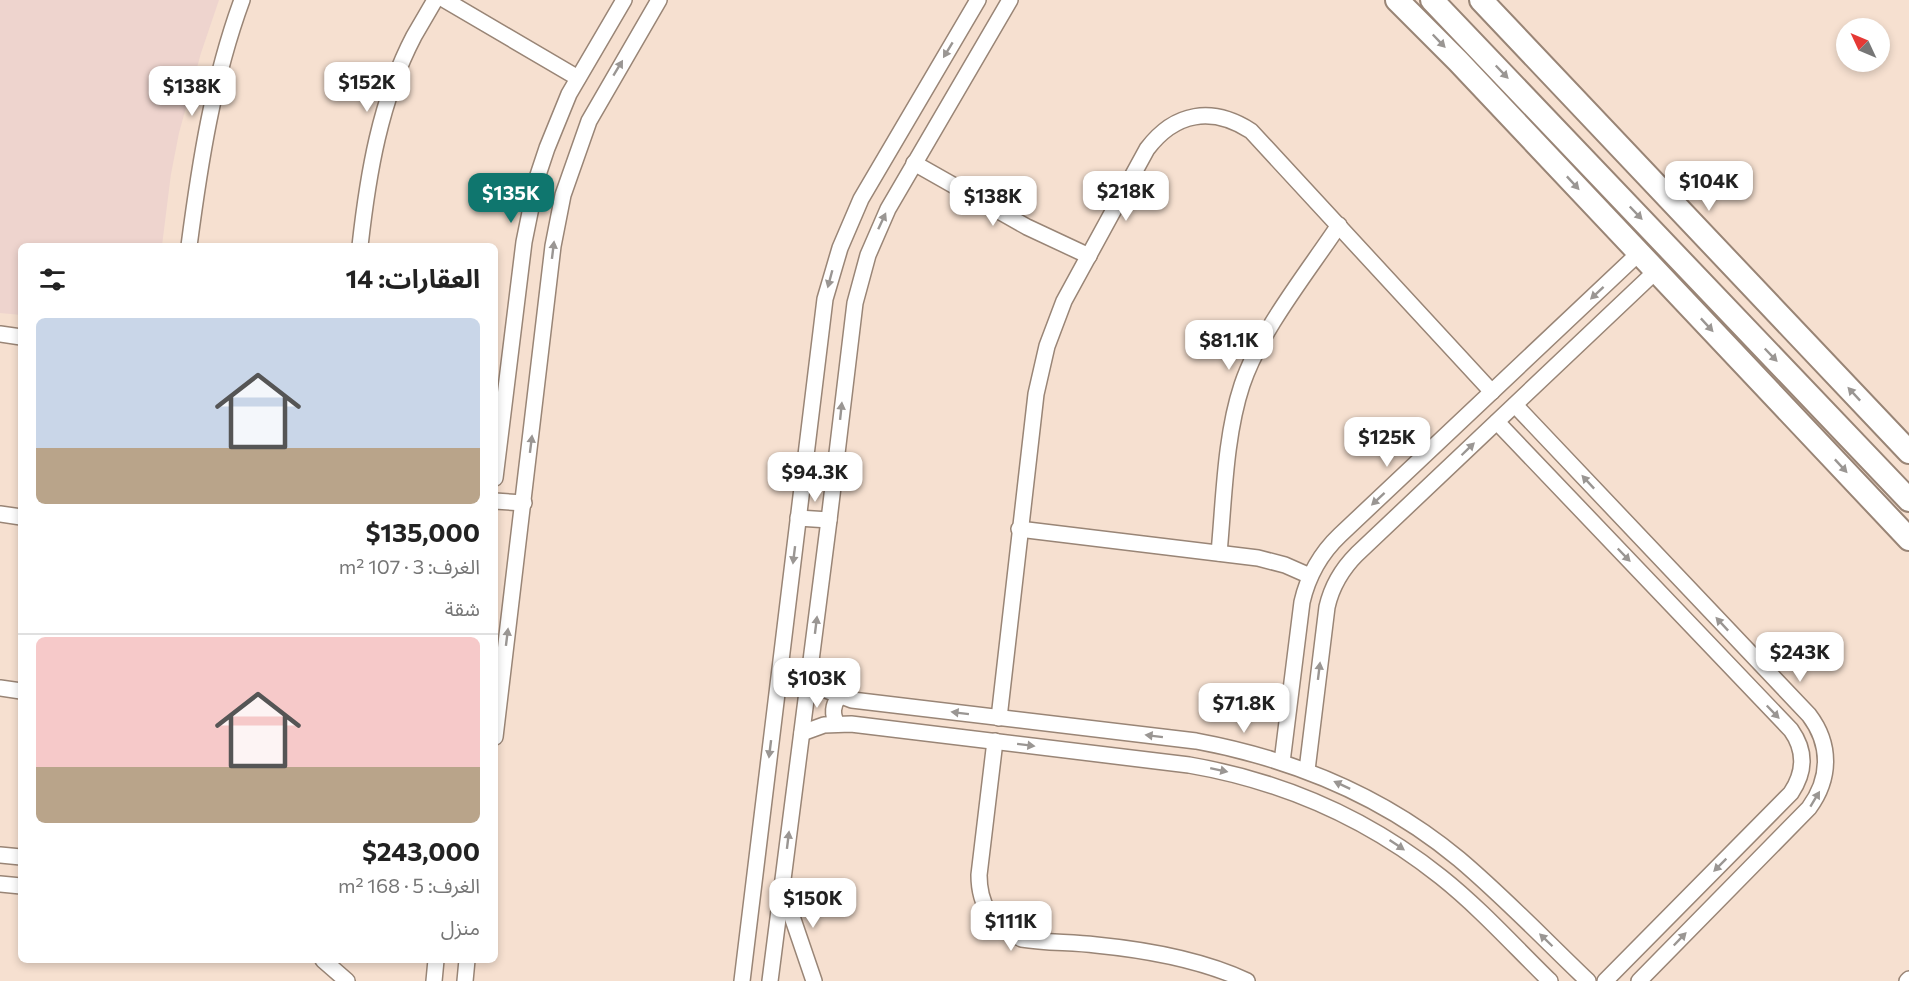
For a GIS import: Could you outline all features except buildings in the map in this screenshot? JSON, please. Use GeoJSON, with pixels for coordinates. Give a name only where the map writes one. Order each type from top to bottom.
{"type":"FeatureCollection","features":[{"type":"Feature","properties":{"kind":"main road"},"geometry":{"type":"LineString","coordinates":[[1397,0],[1909,538]]}},
{"type":"Feature","properties":{"kind":"main road"},"geometry":{"type":"LineString","coordinates":[[1432,0],[1909,500]]}},
{"type":"Feature","properties":{"kind":"main road"},"geometry":{"type":"LineString","coordinates":[[1481,0],[1909,452]]}},
{"type":"Feature","properties":{"kind":"street"},"geometry":{"type":"LineString","coordinates":[[189,243],[201,156],[211,109],[229,39],[242,0]]}},
{"type":"Feature","properties":{"kind":"street"},"geometry":{"type":"LineString","coordinates":[[360,243],[370,168],[386,108],[414,36],[435,0]]}},
{"type":"Feature","properties":{"kind":"street"},"geometry":{"type":"LineString","coordinates":[[445,0],[578,78]]}},
{"type":"Feature","properties":{"kind":"street"},"geometry":{"type":"LineString","coordinates":[[498,454],[524,242],[547,148],[558,118],[578,78],[624,0]]}},
{"type":"Feature","properties":{"kind":"street"},"geometry":{"type":"LineString","coordinates":[[498,713],[553,246],[563,195],[589,121],[659,0]]}},
{"type":"Feature","properties":{"kind":"street"},"geometry":{"type":"LineString","coordinates":[[742,981],[820,325],[825,299],[840,248],[865,191],[978,0]]}},
{"type":"Feature","properties":{"kind":"street"},"geometry":{"type":"LineString","coordinates":[[770,981],[855,303],[877,231],[914,163],[1010,0]]}},
{"type":"Feature","properties":{"kind":"street"},"geometry":{"type":"LineString","coordinates":[[999,718],[1019,530],[1041,369],[1055,323],[1089,256],[1147,149],[1162,132],[1171,126],[1192,117],[1217,116],[1241,124],[1251,131],[1492,392]]}},
{"type":"Feature","properties":{"kind":"street"},"geometry":{"type":"LineString","coordinates":[[914,163],[1027,227],[1089,256]]}},
{"type":"Feature","properties":{"kind":"street"},"geometry":{"type":"LineString","coordinates":[[1219,553],[1230,440],[1236,403],[1248,368],[1266,334],[1339,225]]}},
{"type":"Feature","properties":{"kind":"street"},"geometry":{"type":"LineString","coordinates":[[1282,762],[1302,602],[1310,576],[1319,558],[1329,545],[1639,254]]}},
{"type":"Feature","properties":{"kind":"street"},"geometry":{"type":"LineString","coordinates":[[1307,770],[1327,607],[1335,583],[1348,562],[1656,271]]}},
{"type":"Feature","properties":{"kind":"street"},"geometry":{"type":"LineString","coordinates":[[0,334],[18,337]]}},
{"type":"Feature","properties":{"kind":"street"},"geometry":{"type":"LineString","coordinates":[[1515,405],[1815,724],[1824,744],[1826,756],[1824,778],[1816,799],[1809,808],[1639,981]]}},
{"type":"Feature","properties":{"kind":"street"},"geometry":{"type":"LineString","coordinates":[[1497,422],[1796,736],[1803,758],[1801,772],[1791,793],[1605,981]]}},
{"type":"Feature","properties":{"kind":"street"},"geometry":{"type":"LineString","coordinates":[[1423,458],[1440,476]]}},
{"type":"Feature","properties":{"kind":"street"},"geometry":{"type":"LineString","coordinates":[[498,501],[524,503]]}},
{"type":"Feature","properties":{"kind":"street"},"geometry":{"type":"LineString","coordinates":[[0,514],[18,517]]}},
{"type":"Feature","properties":{"kind":"street"},"geometry":{"type":"LineString","coordinates":[[798,518],[829,520]]}},
{"type":"Feature","properties":{"kind":"street"},"geometry":{"type":"LineString","coordinates":[[1019,530],[1272,561],[1310,576]]}},
{"type":"Feature","properties":{"kind":"street"},"geometry":{"type":"LineString","coordinates":[[1740,677],[1756,660]]}},
{"type":"Feature","properties":{"kind":"street"},"geometry":{"type":"LineString","coordinates":[[809,677],[839,697],[852,700],[1196,741],[1231,747],[1307,770],[1380,805],[1412,824],[1458,858],[1588,981]]}},
{"type":"Feature","properties":{"kind":"street"},"geometry":{"type":"LineString","coordinates":[[0,688],[18,691]]}},
{"type":"Feature","properties":{"kind":"street"},"geometry":{"type":"LineString","coordinates":[[837,724],[834,718],[834,707],[839,697]]}},
{"type":"Feature","properties":{"kind":"street"},"geometry":{"type":"LineString","coordinates":[[802,733],[812,728],[837,724],[995,741],[1222,770],[1286,789],[1367,826],[1412,856],[1442,878],[1550,981]]}},
{"type":"Feature","properties":{"kind":"street"},"geometry":{"type":"LineString","coordinates":[[995,741],[979,875],[984,906],[996,923],[1023,939],[1098,945],[1163,954],[1200,963],[1247,981]]}},
{"type":"Feature","properties":{"kind":"street"},"geometry":{"type":"LineString","coordinates":[[1367,826],[1380,805]]}},
{"type":"Feature","properties":{"kind":"street"},"geometry":{"type":"LineString","coordinates":[[0,855],[18,857]]}},
{"type":"Feature","properties":{"kind":"street"},"geometry":{"type":"LineString","coordinates":[[0,884],[18,886]]}},
{"type":"Feature","properties":{"kind":"street"},"geometry":{"type":"LineString","coordinates":[[782,888],[814,981]]}},
{"type":"Feature","properties":{"kind":"street"},"geometry":{"type":"LineString","coordinates":[[1692,893],[1709,910]]}},
{"type":"Feature","properties":{"kind":"street"},"geometry":{"type":"LineString","coordinates":[[327,963],[347,981]]}},
{"type":"Feature","properties":{"kind":"street"},"geometry":{"type":"LineString","coordinates":[[434,981],[436,963]]}},
{"type":"Feature","properties":{"kind":"street"},"geometry":{"type":"LineString","coordinates":[[465,981],[467,963]]}},
{"type":"Feature","properties":{"kind":"shaded area"},"geometry":{"type":"Polygon","coordinates":[[[0,0],[219,0],[201,53],[179,133],[162,243],[18,243],[18,315],[0,313],[0,0]]]}}]}
